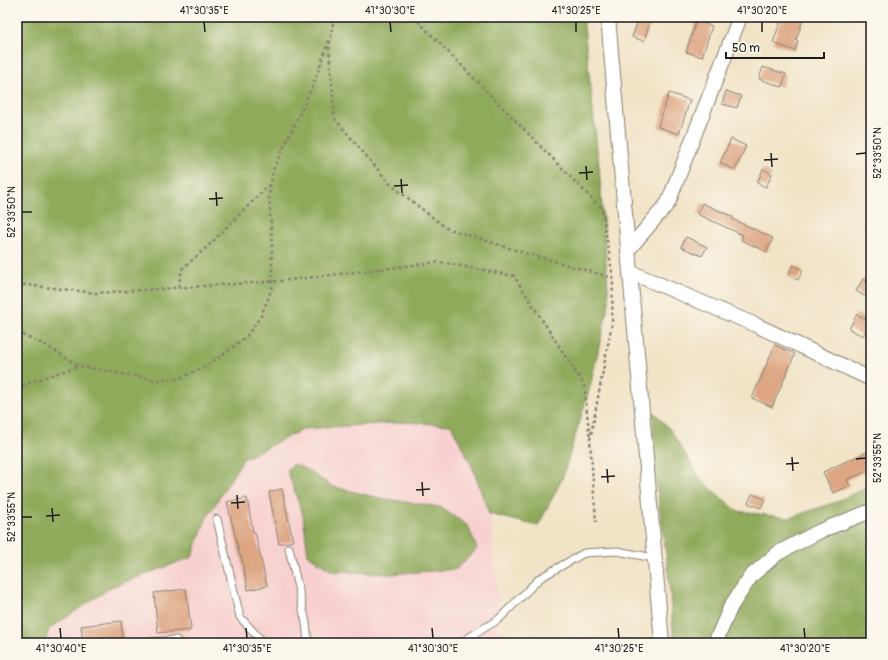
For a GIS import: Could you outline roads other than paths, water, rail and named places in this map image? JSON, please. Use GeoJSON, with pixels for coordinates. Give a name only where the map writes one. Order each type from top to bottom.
{"type":"FeatureCollection","features":[{"type":"Feature","properties":{"kind":"street"},"geometry":{"type":"LineString","coordinates":[[608,17],[662,643]]}},
{"type":"Feature","properties":{"kind":"street"},"geometry":{"type":"LineString","coordinates":[[628,250],[668,203],[740,17]]}},
{"type":"Feature","properties":{"kind":"street"},"geometry":{"type":"LineString","coordinates":[[630,272],[758,326],[871,379]]}},
{"type":"Feature","properties":{"kind":"street"},"geometry":{"type":"LineString","coordinates":[[715,643],[731,606],[750,576],[778,553],[820,531],[871,511]]}},
{"type":"Feature","properties":{"kind":"lane"},"geometry":{"type":"LineString","coordinates":[[217,519],[240,617],[258,638],[265,643]]}},
{"type":"Feature","properties":{"kind":"lane"},"geometry":{"type":"LineString","coordinates":[[290,548],[306,623],[308,643]]}},
{"type":"Feature","properties":{"kind":"lane"},"geometry":{"type":"LineString","coordinates":[[460,643],[499,619],[540,578],[584,553],[618,551],[654,558]]}},
{"type":"Feature","properties":{"kind":"lane"},"geometry":{"type":"LineString","coordinates":[[149,642],[176,640],[179,643]]}}]}
